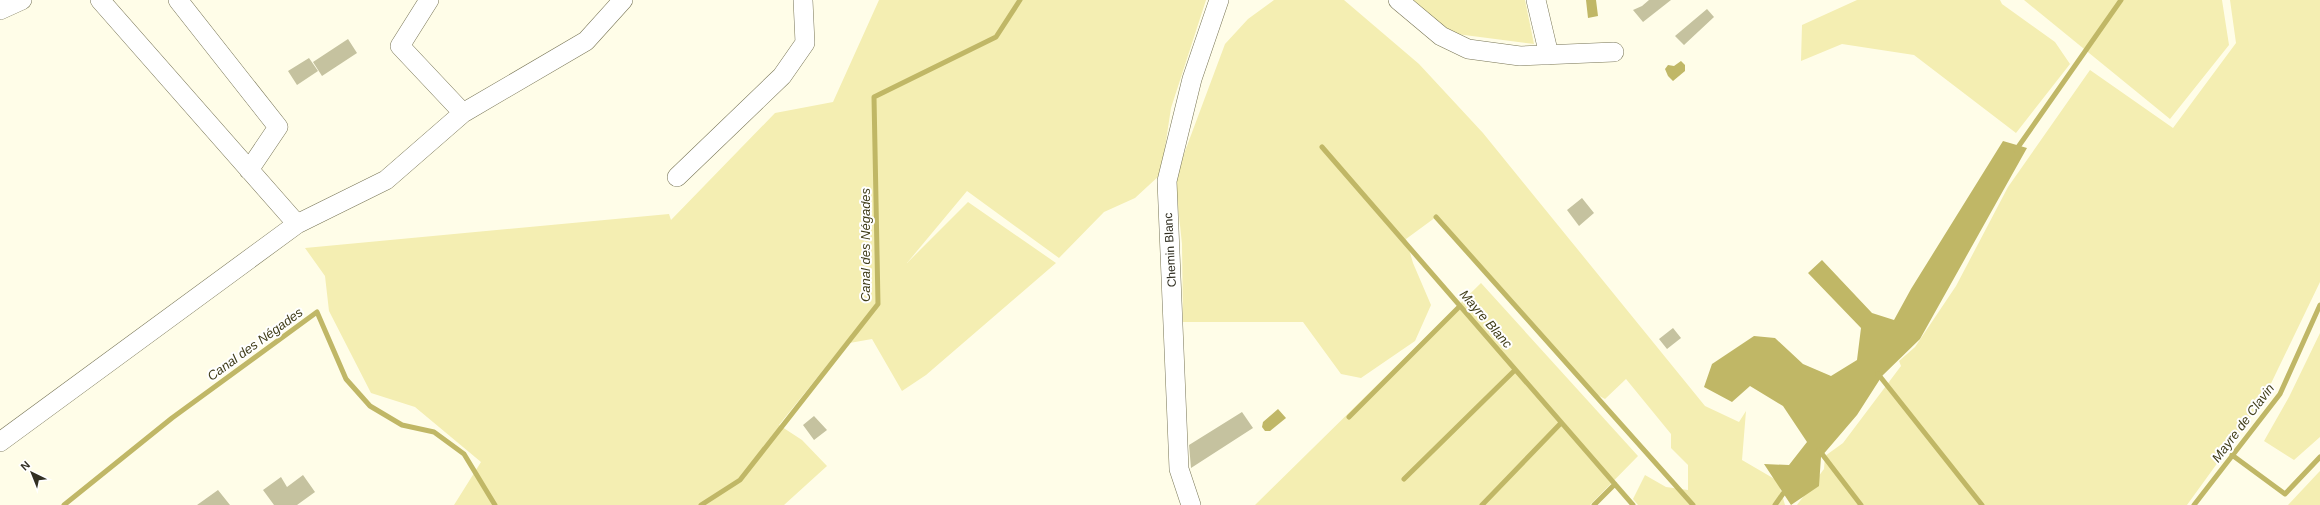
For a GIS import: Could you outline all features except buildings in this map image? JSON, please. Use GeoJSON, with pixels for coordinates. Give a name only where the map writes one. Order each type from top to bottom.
{"type":"FeatureCollection","features":[{"type":"Feature","properties":{"kind":"street"},"geometry":{"type":"LineString","coordinates":[[0,10],[22,0]]}},
{"type":"Feature","properties":{"kind":"street"},"geometry":{"type":"LineString","coordinates":[[178,0],[278,127],[249,170]]}},
{"type":"Feature","properties":{"kind":"street"},"geometry":{"type":"LineString","coordinates":[[429,0],[400,46],[463,113]]}},
{"type":"Feature","properties":{"kind":"street"},"geometry":{"type":"LineString","coordinates":[[0,442],[297,224],[386,180],[463,113],[586,41],[623,0]]}},
{"type":"Feature","properties":{"kind":"street"},"geometry":{"type":"LineString","coordinates":[[677,177],[782,76],[805,42],[803,0]]}},
{"type":"Feature","properties":{"kind":"street","name":"Chemin Blanc"},"geometry":{"type":"LineString","coordinates":[[1191,505],[1179,469],[1167,181],[1192,79],[1219,0]]}},
{"type":"Feature","properties":{"kind":"street"},"geometry":{"type":"LineString","coordinates":[[1398,0],[1441,36],[1468,49],[1520,56],[1614,52]]}},
{"type":"Feature","properties":{"kind":"street"},"geometry":{"type":"LineString","coordinates":[[1536,0],[1549,54]]}},
{"type":"Feature","properties":{"kind":"street"},"geometry":{"type":"LineString","coordinates":[[108,3],[249,170],[297,224]]}},
{"type":"Feature","properties":{"kind":"shaded area"},"geometry":{"type":"Polygon","coordinates":[[[879,0],[1206,0],[1171,108],[1161,174],[1135,198],[1104,212],[1059,258],[967,191],[907,263],[968,202],[1056,263],[926,375],[902,391],[872,339],[844,344],[779,425],[802,440],[827,466],[784,505],[454,505],[481,462],[415,407],[371,393],[329,311],[325,276],[305,248],[669,214],[671,220],[775,113],[833,102],[879,0]]]}},
{"type":"Feature","properties":{"kind":"shaded area"},"geometry":{"type":"Polygon","coordinates":[[[1274,0],[1344,0],[1419,64],[1483,133],[1705,406],[1739,422],[1746,411],[1742,460],[1778,481],[1785,505],[1638,505],[1633,499],[1645,475],[1666,487],[1688,490],[1688,465],[1671,448],[1671,434],[1626,379],[1605,399],[1590,391],[1436,217],[1406,239],[1413,263],[1431,305],[1415,341],[1361,378],[1341,374],[1303,322],[1183,322],[1182,244],[1175,178],[1225,44],[1248,19],[1274,0]]]}},
{"type":"Feature","properties":{"kind":"shaded area"},"geometry":{"type":"Polygon","coordinates":[[[1407,0],[1525,0],[1534,44],[1449,33],[1407,0]]]}},
{"type":"Feature","properties":{"kind":"shaded area"},"geometry":{"type":"Polygon","coordinates":[[[1586,0],[1596,0],[1598,16],[1588,18],[1586,0]]]}},
{"type":"Feature","properties":{"kind":"shaded area"},"geometry":{"type":"Polygon","coordinates":[[[1857,0],[2000,0],[2002,4],[2055,42],[2070,64],[2016,133],[1914,55],[1842,44],[1801,61],[1802,25],[1857,0]]]}},
{"type":"Feature","properties":{"kind":"shaded area"},"geometry":{"type":"Polygon","coordinates":[[[2024,0],[2222,0],[2229,45],[2170,119],[2024,0]]]}},
{"type":"Feature","properties":{"kind":"shaded area"},"geometry":{"type":"Polygon","coordinates":[[[2230,0],[2320,0],[2320,282],[2263,400],[2187,505],[1797,505],[1824,469],[1825,456],[1843,443],[1901,366],[1899,361],[1915,347],[1956,286],[2008,187],[2090,70],[2173,128],[2236,43],[2230,0]]]}},
{"type":"Feature","properties":{"kind":"shaded area"},"geometry":{"type":"Polygon","coordinates":[[[1681,61],[1685,65],[1685,71],[1673,81],[1668,76],[1665,69],[1668,65],[1674,66],[1681,61]]]}},
{"type":"Feature","properties":{"kind":"shaded area"},"geometry":{"type":"Polygon","coordinates":[[[2003,141],[2027,148],[1920,339],[1882,376],[1857,415],[1821,457],[1819,486],[1791,505],[1764,464],[1789,465],[1807,442],[1783,406],[1750,386],[1732,402],[1704,387],[1712,364],[1754,336],[1775,338],[1803,364],[1831,376],[1857,360],[1861,328],[1808,273],[1822,260],[1872,313],[1894,320],[1911,289],[2003,141]]]}},
{"type":"Feature","properties":{"kind":"shaded area"},"geometry":{"type":"Polygon","coordinates":[[[1481,283],[1638,456],[1590,505],[1255,505],[1481,283]]]}},
{"type":"Feature","properties":{"kind":"shaded area"},"geometry":{"type":"Polygon","coordinates":[[[2320,333],[2320,437],[2294,460],[2264,441],[2289,397],[2320,333]]]}},
{"type":"Feature","properties":{"kind":"shaded area"},"geometry":{"type":"Polygon","coordinates":[[[1278,409],[1286,418],[1270,431],[1265,431],[1262,427],[1263,422],[1278,409]]]}},
{"type":"Feature","properties":{"kind":"shaded area"},"geometry":{"type":"Polygon","coordinates":[[[2320,471],[2320,505],[2288,505],[2318,473],[2320,471]]]}},
{"type":"Feature","properties":{"kind":"waterway","name":"Canal des Négades"},"geometry":{"type":"LineString","coordinates":[[701,505],[740,480],[878,304],[874,97],[996,37],[1020,0]]}},
{"type":"Feature","properties":{"kind":"waterway"},"geometry":{"type":"LineString","coordinates":[[2016,150],[2121,0]]}},
{"type":"Feature","properties":{"kind":"waterway","name":"Mayre Blanc"},"geometry":{"type":"LineString","coordinates":[[1322,147],[1633,505]]}},
{"type":"Feature","properties":{"kind":"waterway"},"geometry":{"type":"LineString","coordinates":[[1436,217],[1693,505]]}},
{"type":"Feature","properties":{"kind":"waterway","name":"Mayre de Clavin"},"geometry":{"type":"LineString","coordinates":[[2194,505],[2280,394],[2320,305]]}},
{"type":"Feature","properties":{"kind":"waterway"},"geometry":{"type":"LineString","coordinates":[[1349,417],[1460,306]]}},
{"type":"Feature","properties":{"kind":"waterway","name":"Canal des Négades"},"geometry":{"type":"LineString","coordinates":[[64,505],[172,418],[317,312],[346,379],[370,406],[402,425],[434,432],[464,454],[495,505]]}},
{"type":"Feature","properties":{"kind":"waterway"},"geometry":{"type":"LineString","coordinates":[[1404,479],[1515,370]]}},
{"type":"Feature","properties":{"kind":"waterway"},"geometry":{"type":"LineString","coordinates":[[1878,374],[1982,505]]}},
{"type":"Feature","properties":{"kind":"waterway"},"geometry":{"type":"LineString","coordinates":[[1482,505],[1561,423]]}},
{"type":"Feature","properties":{"kind":"waterway"},"geometry":{"type":"LineString","coordinates":[[1819,450],[1861,505]]}},
{"type":"Feature","properties":{"kind":"waterway"},"geometry":{"type":"LineString","coordinates":[[2232,455],[2285,494],[2320,457]]}},
{"type":"Feature","properties":{"kind":"waterway"},"geometry":{"type":"LineString","coordinates":[[1594,505],[1615,484]]}},
{"type":"Feature","properties":{"kind":"waterway"},"geometry":{"type":"LineString","coordinates":[[1775,505],[1787,488]]}}]}
